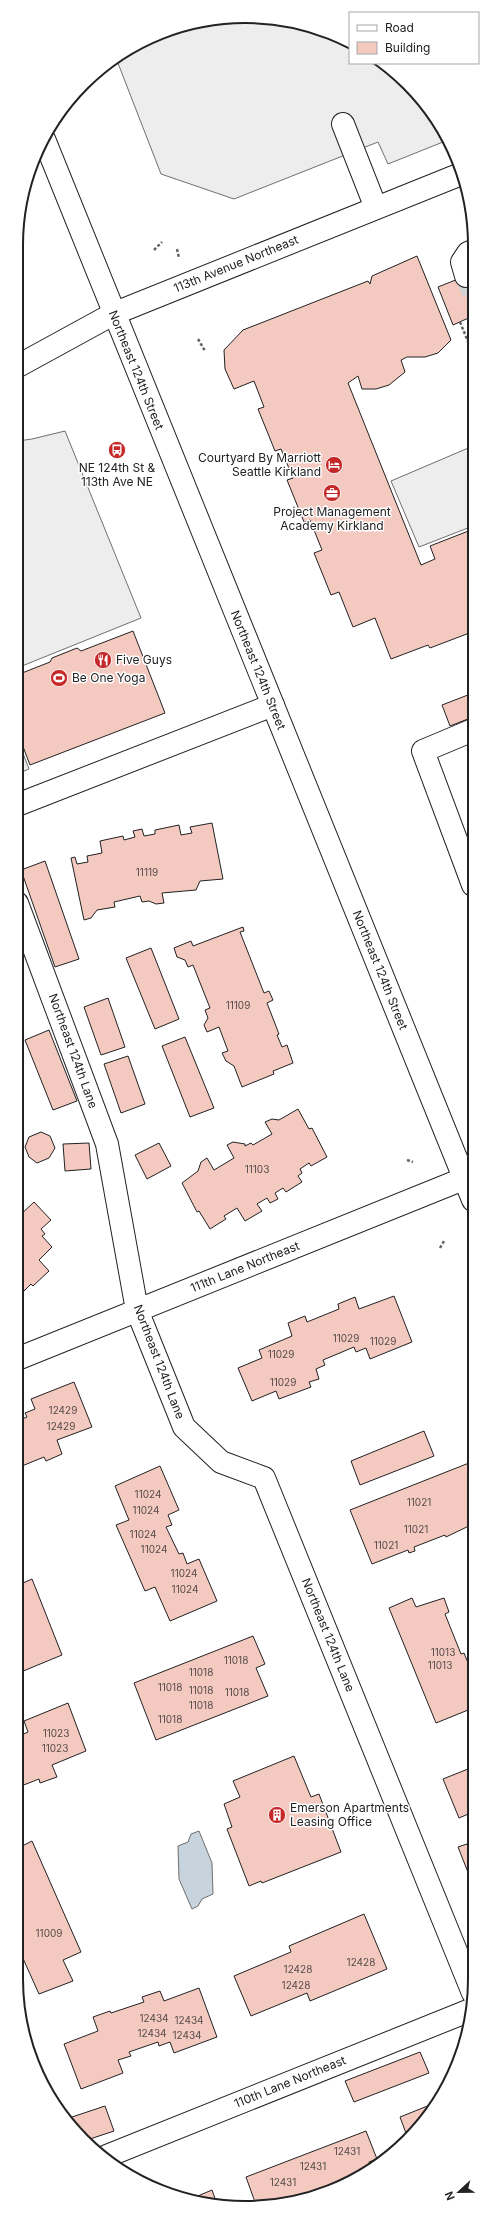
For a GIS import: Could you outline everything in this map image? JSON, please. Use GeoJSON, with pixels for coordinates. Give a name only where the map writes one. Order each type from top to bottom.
{"type":"FeatureCollection","features":[{"type":"Feature","properties":{"kind":"street"},"geometry":{"type":"LineString","coordinates":[[342,124],[376,208]]}},
{"type":"Feature","properties":{"kind":"street","name":"Northeast 124th Street"},"geometry":{"type":"LineString","coordinates":[[47,146],[113,314],[273,705],[468,1175]]}},
{"type":"Feature","properties":{"kind":"street","name":"113th Avenue Northeast"},"geometry":{"type":"LineString","coordinates":[[23,363],[113,314],[456,175]]}},
{"type":"Feature","properties":{"kind":"street"},"geometry":{"type":"LineString","coordinates":[[466,276],[462,262],[468,253]]}},
{"type":"Feature","properties":{"kind":"street"},"geometry":{"type":"LineString","coordinates":[[23,803],[273,705]]}},
{"type":"Feature","properties":{"kind":"street"},"geometry":{"type":"LineString","coordinates":[[468,732],[423,751],[468,872]]}},
{"type":"Feature","properties":{"kind":"street","name":"Northeast 124th Lane"},"geometry":{"type":"LineString","coordinates":[[23,919],[107,1144],[137,1310],[184,1427],[221,1462],[264,1478],[468,1981]]}},
{"type":"Feature","properties":{"kind":"street","name":"111th Lane Northeast"},"geometry":{"type":"LineString","coordinates":[[23,1357],[468,1177]]}},
{"type":"Feature","properties":{"kind":"street","name":"110th Lane Northeast"},"geometry":{"type":"LineString","coordinates":[[110,2155],[465,2012]]}},
{"type":"Feature","properties":{"kind":"path"},"geometry":{"type":"LineString","coordinates":[[154,250],[162,242]]}},
{"type":"Feature","properties":{"kind":"path"},"geometry":{"type":"LineString","coordinates":[[460,322],[468,342]]}},
{"type":"Feature","properties":{"kind":"path"},"geometry":{"type":"LineString","coordinates":[[198,339],[205,351]]}},
{"type":"Feature","properties":{"kind":"path"},"geometry":{"type":"LineString","coordinates":[[407,1160],[413,1162]]}},
{"type":"Feature","properties":{"kind":"path"},"geometry":{"type":"LineString","coordinates":[[440,1248],[444,1241]]}},
{"type":"Feature","properties":{"kind":"shaded area"},"geometry":{"type":"Polygon","coordinates":[[[231,23],[260,23],[289,27],[331,40],[349,49],[349,64],[374,64],[392,78],[422,110],[442,142],[388,164],[378,142],[234,199],[161,174],[118,63],[147,46],[174,35],[202,27],[231,23]]]}},
{"type":"Feature","properties":{"kind":"shaded area"},"geometry":{"type":"Polygon","coordinates":[[[65,431],[141,618],[23,666],[23,440],[65,431]]]}},
{"type":"Feature","properties":{"kind":"shaded area"},"geometry":{"type":"Polygon","coordinates":[[[468,448],[468,528],[419,547],[391,481],[468,448]]]}},
{"type":"Feature","properties":{"kind":"shaded area"},"geometry":{"type":"Polygon","coordinates":[[[23,754],[29,769],[23,772],[23,754]]]}},
{"type":"Feature","properties":{"kind":"shaded area"},"geometry":{"type":"Polygon","coordinates":[[[199,1831],[212,1863],[213,1894],[202,1899],[198,1906],[192,1909],[179,1879],[178,1846],[188,1842],[191,1834],[199,1831]]]}},
{"type":"Feature","properties":{"kind":"building","name":"Courtyard By Marriott Seattle Kirkland"},"geometry":{"type":"Polygon","coordinates":[[[417,256],[451,340],[438,353],[425,357],[407,357],[401,360],[405,372],[389,385],[376,389],[362,389],[358,376],[348,383],[421,565],[435,559],[430,546],[468,531],[468,634],[430,648],[428,645],[391,659],[375,618],[353,627],[339,592],[331,595],[314,553],[322,550],[310,520],[304,522],[287,480],[293,478],[281,449],[275,451],[258,409],[264,407],[254,381],[234,389],[225,369],[224,350],[243,330],[368,281],[370,284],[372,276],[417,256]]]}},
{"type":"Feature","properties":{"kind":"building"},"geometry":{"type":"Polygon","coordinates":[[[468,275],[468,318],[453,325],[438,287],[468,275]]]}},
{"type":"Feature","properties":{"kind":"building"},"geometry":{"type":"Polygon","coordinates":[[[133,631],[165,713],[30,765],[23,747],[23,673],[50,662],[52,658],[77,648],[81,651],[133,631]]]}},
{"type":"Feature","properties":{"kind":"building"},"geometry":{"type":"Polygon","coordinates":[[[468,695],[468,719],[450,726],[442,705],[468,695]]]}},
{"type":"Feature","properties":{"kind":"building"},"geometry":{"type":"Polygon","coordinates":[[[212,823],[223,879],[200,881],[196,890],[162,893],[164,903],[156,904],[149,901],[142,902],[140,896],[114,902],[115,907],[97,910],[91,918],[84,920],[71,858],[75,857],[77,864],[88,862],[87,856],[102,853],[100,841],[123,836],[124,840],[135,837],[133,831],[142,829],[144,836],[155,834],[155,830],[179,825],[181,835],[192,833],[190,827],[212,823]]]}},
{"type":"Feature","properties":{"kind":"building"},"geometry":{"type":"Polygon","coordinates":[[[45,861],[79,959],[55,967],[23,876],[23,869],[45,861]]]}},
{"type":"Feature","properties":{"kind":"building"},"geometry":{"type":"Polygon","coordinates":[[[243,927],[244,931],[240,932],[264,993],[269,991],[273,1000],[267,1003],[279,1034],[277,1035],[282,1047],[287,1045],[293,1063],[273,1071],[274,1074],[242,1087],[234,1066],[226,1061],[222,1053],[228,1051],[219,1027],[207,1032],[204,1025],[208,1018],[205,1010],[210,1008],[193,965],[188,967],[185,960],[177,957],[174,948],[191,941],[193,946],[243,927]]]}},
{"type":"Feature","properties":{"kind":"building"},"geometry":{"type":"Polygon","coordinates":[[[151,948],[179,1019],[155,1029],[126,958],[151,948]]]}},
{"type":"Feature","properties":{"kind":"building"},"geometry":{"type":"Polygon","coordinates":[[[108,998],[125,1047],[101,1055],[84,1007],[108,998]]]}},
{"type":"Feature","properties":{"kind":"building"},"geometry":{"type":"Polygon","coordinates":[[[49,1030],[77,1101],[53,1110],[25,1040],[49,1030]]]}},
{"type":"Feature","properties":{"kind":"building"},"geometry":{"type":"Polygon","coordinates":[[[185,1037],[214,1108],[190,1117],[162,1046],[185,1037]]]}},
{"type":"Feature","properties":{"kind":"building"},"geometry":{"type":"Polygon","coordinates":[[[128,1056],[145,1104],[121,1113],[104,1064],[128,1056]]]}},
{"type":"Feature","properties":{"kind":"building"},"geometry":{"type":"Polygon","coordinates":[[[298,1109],[309,1129],[312,1128],[327,1157],[311,1166],[309,1163],[300,1169],[302,1173],[298,1176],[302,1182],[286,1192],[283,1188],[275,1193],[278,1199],[270,1203],[267,1198],[257,1204],[262,1211],[245,1221],[237,1208],[224,1216],[226,1219],[210,1229],[199,1211],[197,1212],[182,1183],[198,1171],[201,1162],[207,1158],[214,1170],[234,1158],[227,1145],[233,1142],[245,1144],[245,1146],[251,1143],[253,1145],[272,1134],[265,1122],[272,1119],[279,1120],[298,1109]]]}},
{"type":"Feature","properties":{"kind":"building"},"geometry":{"type":"Polygon","coordinates":[[[41,1132],[50,1136],[55,1148],[49,1158],[37,1163],[29,1157],[25,1147],[29,1137],[41,1132]]]}},
{"type":"Feature","properties":{"kind":"building"},"geometry":{"type":"Polygon","coordinates":[[[89,1143],[91,1169],[65,1171],[63,1144],[89,1143]]]}},
{"type":"Feature","properties":{"kind":"building"},"geometry":{"type":"Polygon","coordinates":[[[159,1143],[171,1166],[147,1179],[135,1155],[159,1143]]]}},
{"type":"Feature","properties":{"kind":"building"},"geometry":{"type":"Polygon","coordinates":[[[34,1202],[51,1220],[41,1229],[45,1234],[42,1236],[52,1247],[39,1260],[49,1271],[33,1286],[31,1284],[23,1292],[23,1212],[34,1202]]]}},
{"type":"Feature","properties":{"kind":"building"},"geometry":{"type":"Polygon","coordinates":[[[394,1296],[412,1342],[370,1359],[366,1348],[356,1352],[354,1347],[323,1360],[325,1365],[316,1369],[319,1379],[309,1382],[311,1387],[279,1399],[276,1391],[252,1401],[238,1368],[262,1358],[259,1350],[292,1336],[288,1323],[305,1316],[307,1322],[339,1309],[338,1304],[355,1297],[359,1309],[394,1296]]]}},
{"type":"Feature","properties":{"kind":"building"},"geometry":{"type":"Polygon","coordinates":[[[74,1382],[92,1427],[57,1440],[62,1454],[46,1461],[44,1457],[23,1466],[23,1419],[27,1417],[25,1413],[35,1409],[31,1399],[74,1382]]]}},
{"type":"Feature","properties":{"kind":"building"},"geometry":{"type":"Polygon","coordinates":[[[424,1431],[434,1456],[360,1485],[351,1461],[424,1431]]]}},
{"type":"Feature","properties":{"kind":"building"},"geometry":{"type":"Polygon","coordinates":[[[468,1463],[468,1526],[446,1537],[445,1535],[414,1547],[415,1551],[409,1553],[408,1550],[372,1564],[350,1510],[468,1463]]]}},
{"type":"Feature","properties":{"kind":"building"},"geometry":{"type":"Polygon","coordinates":[[[160,1466],[179,1510],[168,1515],[172,1525],[166,1527],[179,1554],[183,1553],[187,1564],[199,1559],[217,1601],[170,1621],[155,1587],[145,1591],[116,1525],[129,1520],[115,1486],[160,1466]]]}},
{"type":"Feature","properties":{"kind":"building"},"geometry":{"type":"Polygon","coordinates":[[[32,1579],[62,1655],[23,1671],[23,1583],[32,1579]]]}},
{"type":"Feature","properties":{"kind":"building"},"geometry":{"type":"Polygon","coordinates":[[[412,1598],[416,1607],[444,1598],[449,1612],[445,1614],[461,1654],[464,1653],[468,1663],[468,1710],[436,1723],[389,1608],[412,1598]]]}},
{"type":"Feature","properties":{"kind":"building"},"geometry":{"type":"Polygon","coordinates":[[[253,1636],[265,1664],[256,1668],[268,1696],[156,1740],[134,1683],[253,1636]]]}},
{"type":"Feature","properties":{"kind":"building"},"geometry":{"type":"Polygon","coordinates":[[[68,1703],[86,1751],[52,1765],[57,1777],[40,1783],[39,1779],[23,1785],[23,1734],[28,1732],[24,1721],[68,1703]]]}},
{"type":"Feature","properties":{"kind":"building","name":"Emerson Apartments Leasing Office"},"geometry":{"type":"Polygon","coordinates":[[[294,1756],[311,1797],[319,1794],[341,1852],[262,1883],[261,1881],[249,1886],[227,1829],[232,1827],[224,1804],[240,1797],[233,1781],[294,1756]]]}},
{"type":"Feature","properties":{"kind":"building"},"geometry":{"type":"Polygon","coordinates":[[[468,1769],[468,1814],[459,1818],[443,1779],[468,1769]]]}},
{"type":"Feature","properties":{"kind":"building"},"geometry":{"type":"Polygon","coordinates":[[[32,1841],[81,1952],[63,1960],[73,1981],[39,1994],[23,1959],[23,1846],[32,1841]]]}},
{"type":"Feature","properties":{"kind":"building"},"geometry":{"type":"Polygon","coordinates":[[[467,1844],[468,1846],[468,1872],[458,1847],[467,1844]]]}},
{"type":"Feature","properties":{"kind":"building"},"geometry":{"type":"Polygon","coordinates":[[[364,1914],[387,1969],[310,2001],[307,1993],[251,2016],[234,1976],[291,1952],[289,1946],[364,1914]]]}},
{"type":"Feature","properties":{"kind":"building"},"geometry":{"type":"Polygon","coordinates":[[[199,1988],[217,2037],[174,2053],[170,2042],[159,2046],[158,2042],[129,2052],[131,2056],[118,2060],[123,2073],[81,2089],[64,2044],[98,2031],[93,2017],[110,2011],[111,2013],[144,2002],[142,1997],[160,1991],[164,2001],[199,1988]]]}},
{"type":"Feature","properties":{"kind":"building"},"geometry":{"type":"Polygon","coordinates":[[[420,2052],[429,2073],[354,2102],[345,2081],[420,2052]]]}},
{"type":"Feature","properties":{"kind":"building"},"geometry":{"type":"Polygon","coordinates":[[[105,2106],[114,2131],[91,2139],[72,2117],[105,2106]]]}},
{"type":"Feature","properties":{"kind":"building"},"geometry":{"type":"Polygon","coordinates":[[[428,2106],[406,2133],[400,2117],[428,2106]]]}},
{"type":"Feature","properties":{"kind":"building"},"geometry":{"type":"Polygon","coordinates":[[[366,2131],[377,2158],[357,2171],[331,2184],[289,2197],[255,2201],[246,2177],[366,2131]]]}},
{"type":"Feature","properties":{"kind":"building"},"geometry":{"type":"Polygon","coordinates":[[[212,2190],[215,2199],[202,2197],[198,2196],[212,2190]]]}},
{"type":"Feature","properties":{"kind":"tunnel"},"geometry":{"type":"LineString","coordinates":[[466,276],[468,281]]}},
{"type":"Feature","properties":{"kind":"place","name":"NE 124th St & 113th Ave NE"},"geometry":{"type":"Point","coordinates":[117,450]}},
{"type":"Feature","properties":{"kind":"place","name":"Courtyard By Marriott Seattle Kirkland"},"geometry":{"type":"Point","coordinates":[334,465]}},
{"type":"Feature","properties":{"kind":"place","name":"Project Management Academy Kirkland"},"geometry":{"type":"Point","coordinates":[332,493]}},
{"type":"Feature","properties":{"kind":"place","name":"Five Guys"},"geometry":{"type":"Point","coordinates":[103,660]}},
{"type":"Feature","properties":{"kind":"place","name":"Be One Yoga"},"geometry":{"type":"Point","coordinates":[59,678]}},
{"type":"Feature","properties":{"kind":"place","name":"Emerson Apartments Leasing Office"},"geometry":{"type":"Point","coordinates":[277,1815]}}]}
